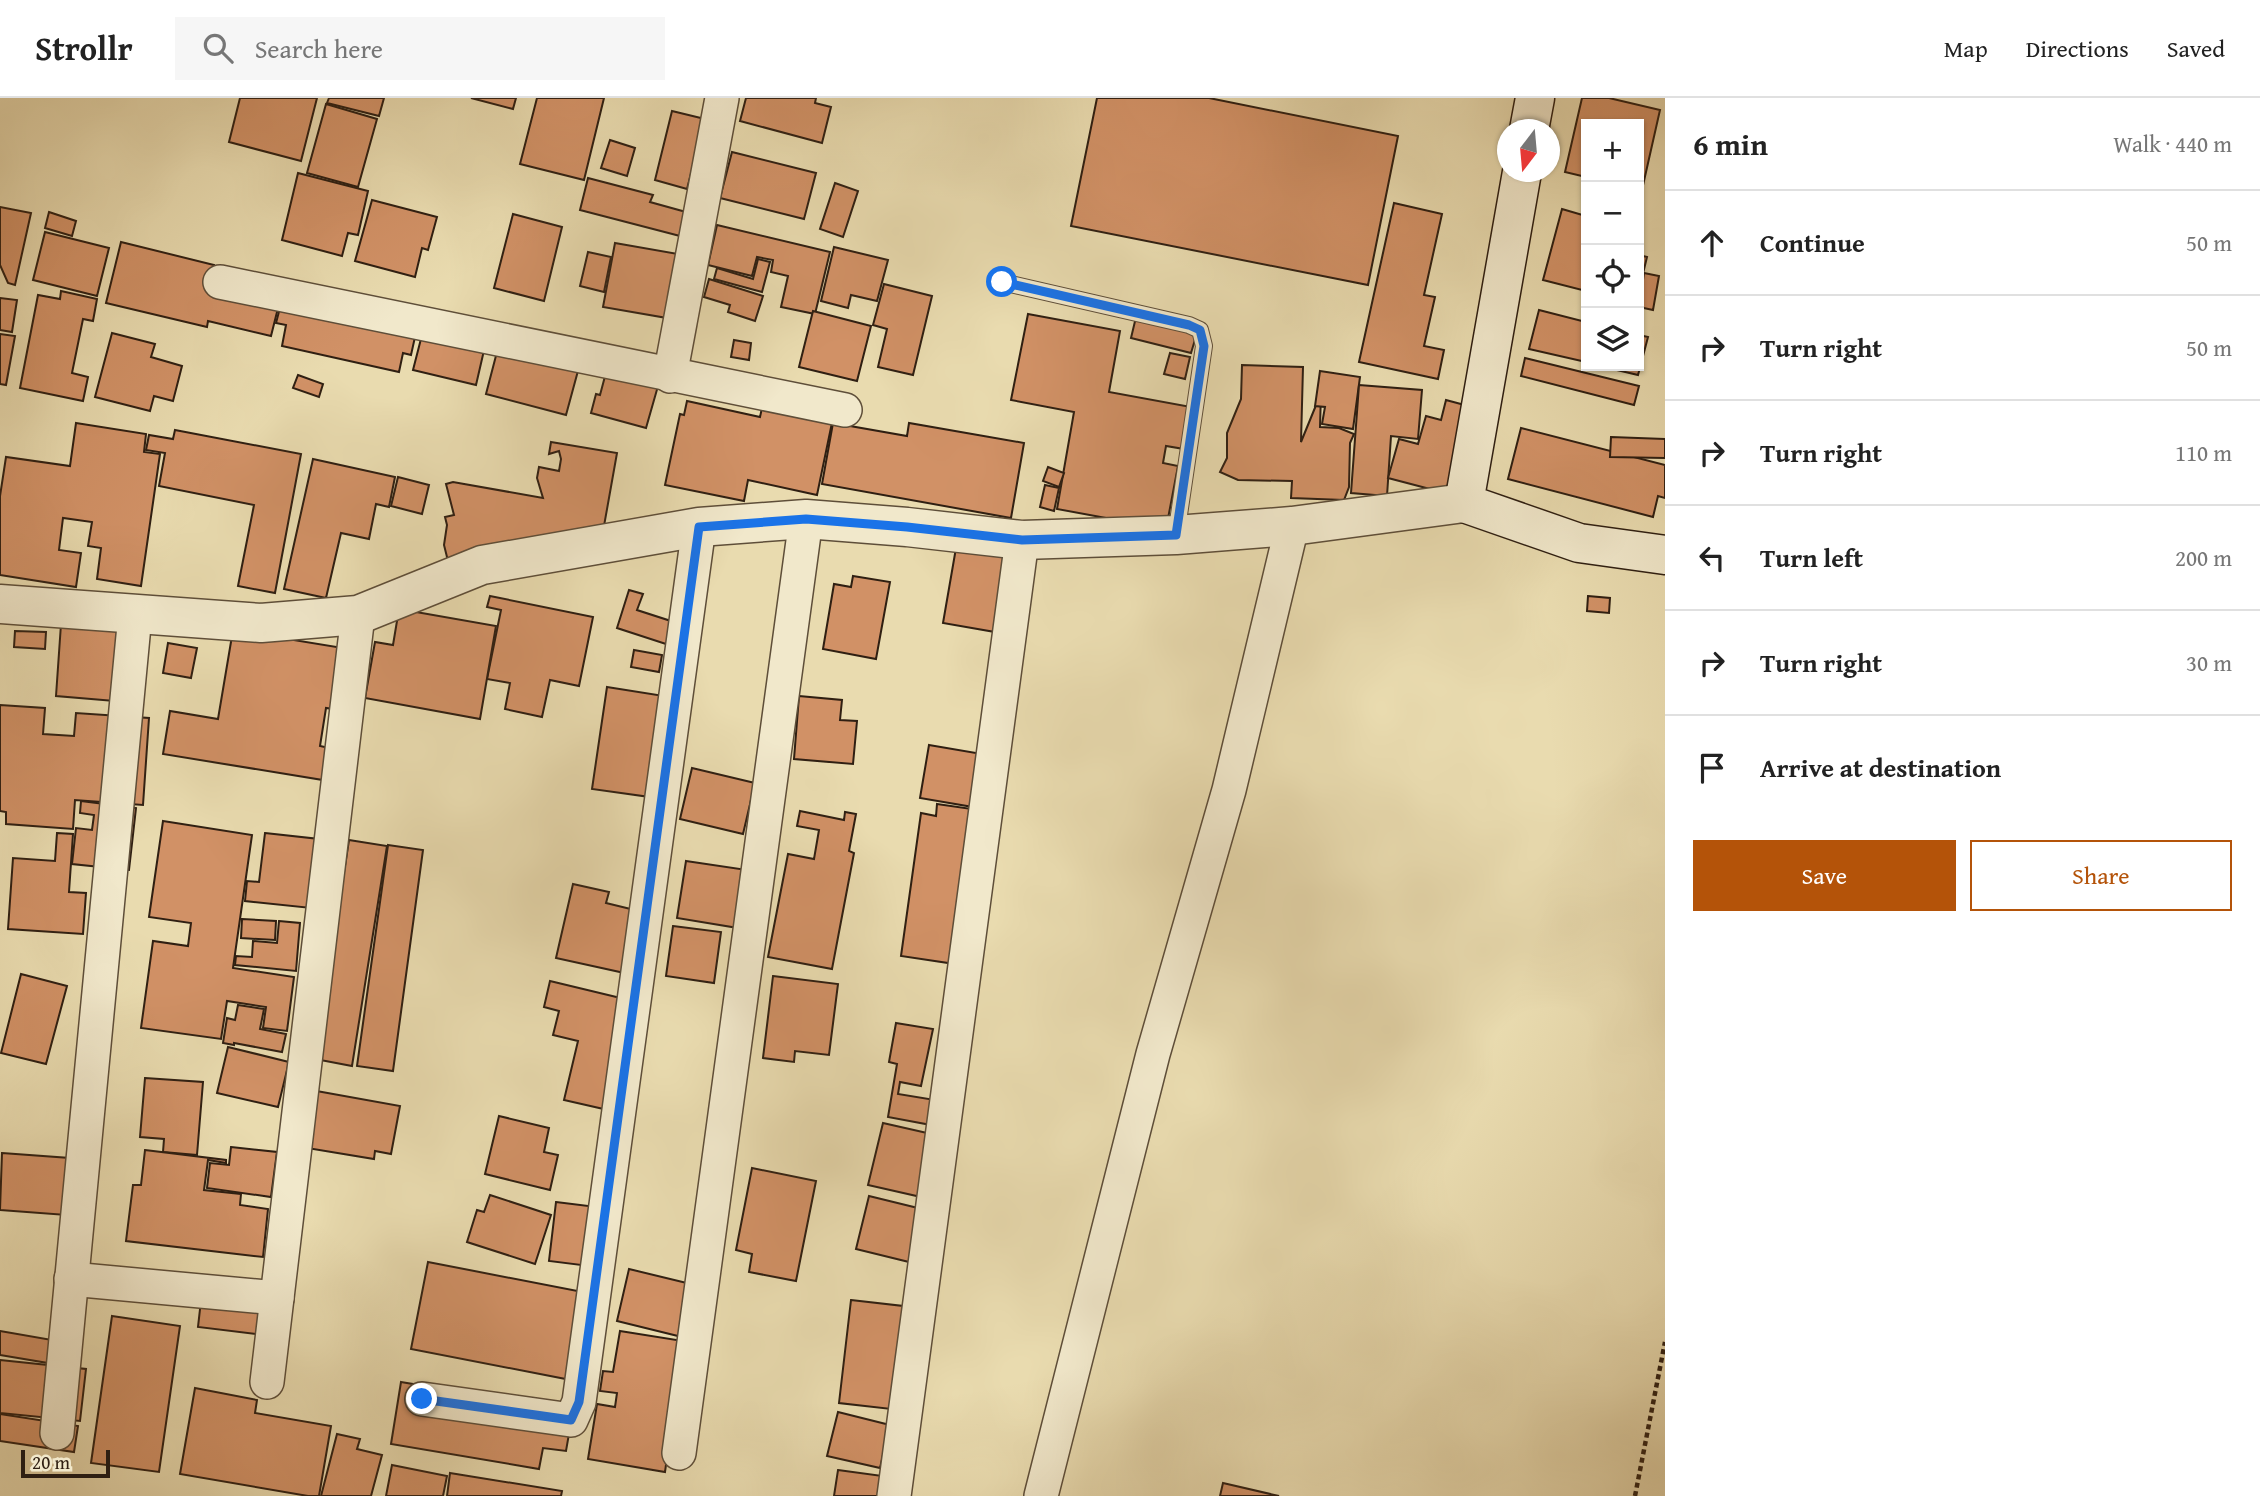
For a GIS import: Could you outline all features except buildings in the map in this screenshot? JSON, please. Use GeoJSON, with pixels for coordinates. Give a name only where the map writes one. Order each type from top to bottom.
{"type":"FeatureCollection","features":[{"type":"Feature","properties":{"kind":"street"},"geometry":{"type":"LineString","coordinates":[[670,376],[722,98]]}},
{"type":"Feature","properties":{"kind":"street"},"geometry":{"type":"LineString","coordinates":[[1531,119],[1535,98]]}},
{"type":"Feature","properties":{"kind":"street"},"geometry":{"type":"LineString","coordinates":[[1464,503],[1520,182]]}},
{"type":"Feature","properties":{"kind":"street"},"geometry":{"type":"LineString","coordinates":[[220,282],[845,410]]}},
{"type":"Feature","properties":{"kind":"street"},"geometry":{"type":"LineString","coordinates":[[0,604],[261,623],[358,615],[482,565],[699,527],[806,519],[1022,540],[1176,535],[1292,526],[1464,503],[1579,543],[1665,555]]}},
{"type":"Feature","properties":{"kind":"street"},"geometry":{"type":"LineString","coordinates":[[679,1453],[806,519]]}},
{"type":"Feature","properties":{"kind":"street"},"geometry":{"type":"LineString","coordinates":[[1041,1496],[1153,1054],[1229,790],[1292,526]]}},
{"type":"Feature","properties":{"kind":"street"},"geometry":{"type":"LineString","coordinates":[[422,1399],[571,1420],[579,1402],[699,527]]}},
{"type":"Feature","properties":{"kind":"street"},"geometry":{"type":"LineString","coordinates":[[894,1496],[1022,540]]}},
{"type":"Feature","properties":{"kind":"street"},"geometry":{"type":"LineString","coordinates":[[57,1433],[135,615]]}},
{"type":"Feature","properties":{"kind":"street"},"geometry":{"type":"LineString","coordinates":[[267,1382],[358,615]]}},
{"type":"Feature","properties":{"kind":"street"},"geometry":{"type":"LineString","coordinates":[[71,1279],[277,1297]]}},
{"type":"Feature","properties":{"kind":"lane"},"geometry":{"type":"LineString","coordinates":[[1002,282],[1189,325],[1200,330],[1204,346],[1176,535]]}},
{"type":"Feature","properties":{"kind":"path"},"geometry":{"type":"LineString","coordinates":[[1635,1496],[1665,1342]]}},
{"type":"Feature","properties":{"kind":"route"},"geometry":{"type":"LineString","coordinates":[[422,1399],[571,1420],[579,1402],[699,527],[806,519],[1022,540],[1176,535],[1204,346],[1200,330],[1189,325],[1002,282]]}}]}
